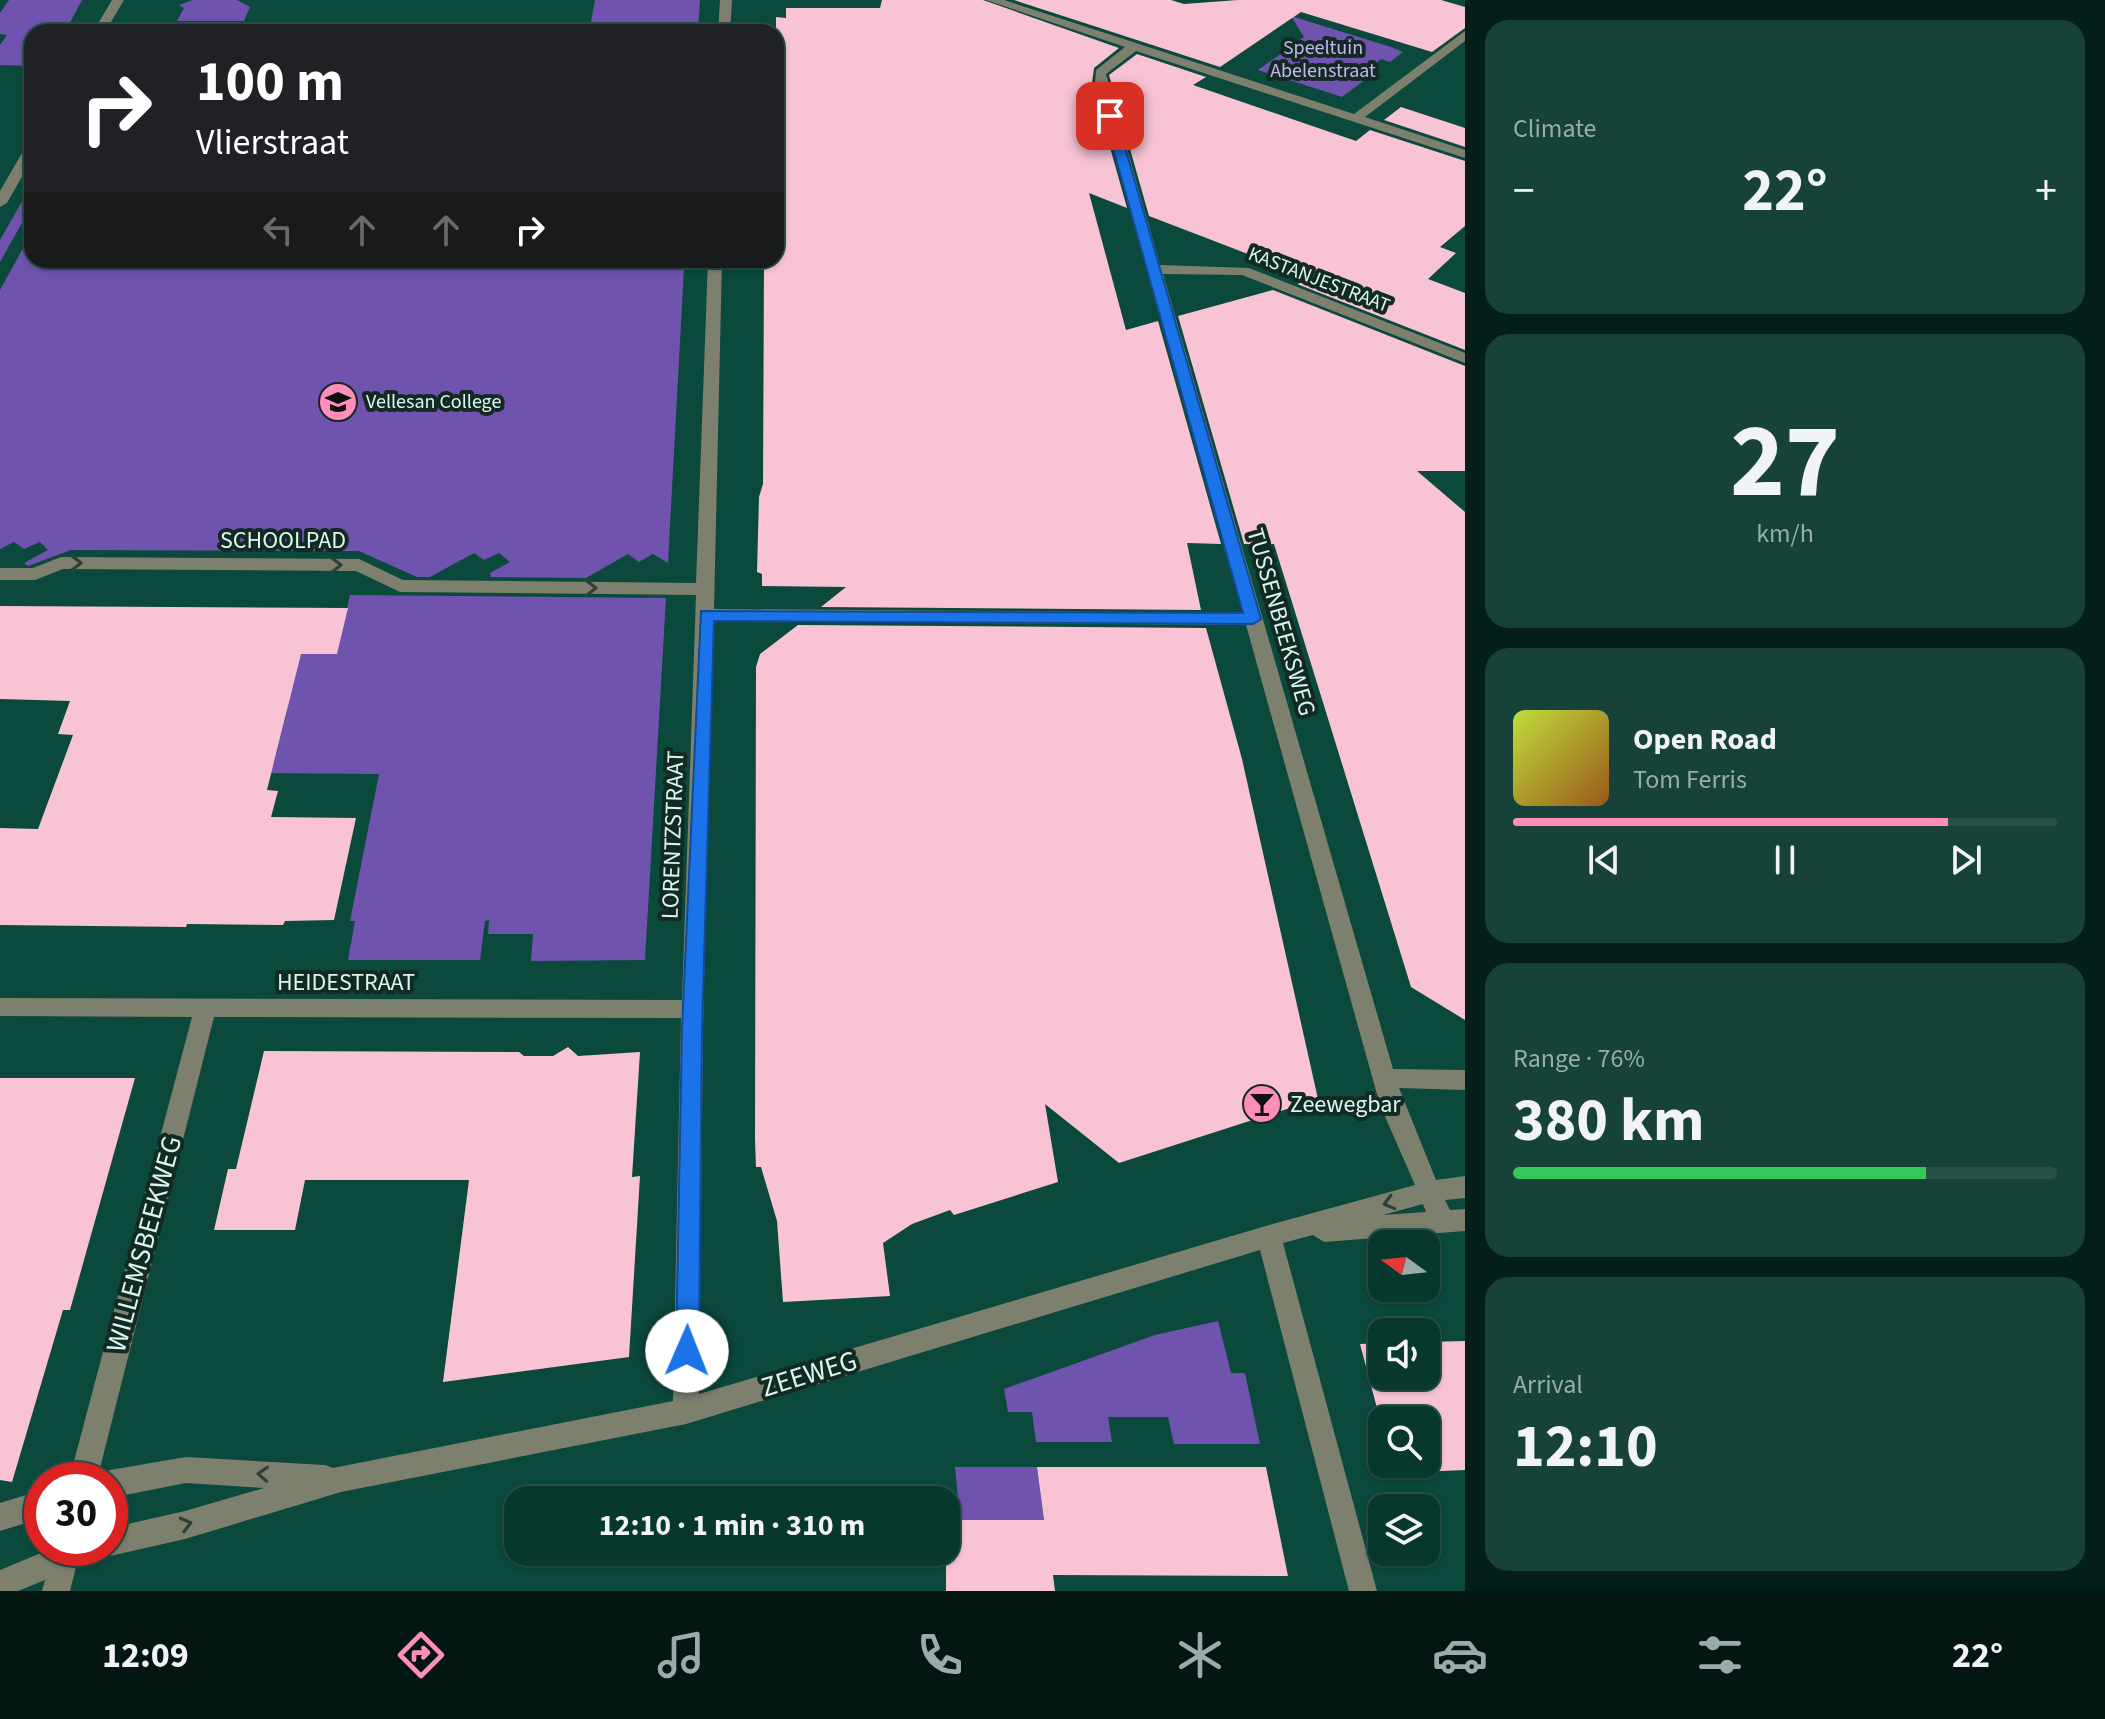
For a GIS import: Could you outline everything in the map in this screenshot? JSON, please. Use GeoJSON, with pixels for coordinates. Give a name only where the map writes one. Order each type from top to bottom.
{"type":"FeatureCollection","features":[{"type":"Feature","properties":{"kind":"street"},"geometry":{"type":"LineString","coordinates":[[104,24],[118,0]]}},
{"type":"Feature","properties":{"kind":"street"},"geometry":{"type":"LineString","coordinates":[[724,24],[726,0]]}},
{"type":"Feature","properties":{"kind":"street"},"geometry":{"type":"LineString","coordinates":[[992,0],[1465,154]]}},
{"type":"Feature","properties":{"kind":"street"},"geometry":{"type":"LineString","coordinates":[[1356,118],[1465,35]]}},
{"type":"Feature","properties":{"kind":"street","name":"TUSSENBEEKSWEG"},"geometry":{"type":"LineString","coordinates":[[1135,46],[1100,73],[1152,269],[1385,1078],[1429,1192],[1454,1220]]}},
{"type":"Feature","properties":{"kind":"street"},"geometry":{"type":"LineString","coordinates":[[0,203],[24,162]]}},
{"type":"Feature","properties":{"kind":"street","name":"LORENTZSTRAAT"},"geometry":{"type":"LineString","coordinates":[[686,1411],[693,1009],[715,268]]}},
{"type":"Feature","properties":{"kind":"street","name":"KASTANJESTRAAT"},"geometry":{"type":"LineString","coordinates":[[1152,269],[1244,271],[1465,358]]}},
{"type":"Feature","properties":{"kind":"street","name":"SCHOOLPAD"},"geometry":{"type":"LineString","coordinates":[[0,574],[35,574],[61,563],[359,565],[400,586],[706,589]]}},
{"type":"Feature","properties":{"kind":"street"},"geometry":{"type":"LineString","coordinates":[[706,615],[1253,619]]}},
{"type":"Feature","properties":{"kind":"street","name":"HEIDESTRAAT"},"geometry":{"type":"LineString","coordinates":[[0,1007],[693,1009]]}},
{"type":"Feature","properties":{"kind":"street","name":"WILLEMSBEEKWEG"},"geometry":{"type":"LineString","coordinates":[[88,1462],[205,1008]]}},
{"type":"Feature","properties":{"kind":"street"},"geometry":{"type":"LineString","coordinates":[[1385,1078],[1465,1080]]}},
{"type":"Feature","properties":{"kind":"street","name":"ZEEWEG"},"geometry":{"type":"LineString","coordinates":[[128,1538],[185,1525],[341,1479],[686,1411],[1269,1236],[1429,1192],[1465,1187]]}},
{"type":"Feature","properties":{"kind":"street","name":"ZEEWEG"},"geometry":{"type":"LineString","coordinates":[[1269,1236],[1454,1220]]}},
{"type":"Feature","properties":{"kind":"street"},"geometry":{"type":"LineString","coordinates":[[1269,1236],[1363,1591]]}},
{"type":"Feature","properties":{"kind":"street","name":"ZEEWEG"},"geometry":{"type":"LineString","coordinates":[[128,1481],[186,1470],[341,1479]]}},
{"type":"Feature","properties":{"kind":"street"},"geometry":{"type":"LineString","coordinates":[[0,1517],[24,1510]]}},
{"type":"Feature","properties":{"kind":"street"},"geometry":{"type":"LineString","coordinates":[[0,1584],[40,1566]]}},
{"type":"Feature","properties":{"kind":"street"},"geometry":{"type":"LineString","coordinates":[[56,1591],[67,1566]]}},
{"type":"Feature","properties":{"kind":"green space"},"geometry":{"type":"Polygon","coordinates":[[[9,0],[82,0],[69,24],[24,24],[24,66],[0,65],[0,45],[7,35],[0,34],[0,13],[9,0]]]}},
{"type":"Feature","properties":{"kind":"green space"},"geometry":{"type":"Polygon","coordinates":[[[193,0],[237,0],[250,7],[244,21],[177,21],[184,8],[179,5],[193,0]]]}},
{"type":"Feature","properties":{"kind":"green space"},"geometry":{"type":"Polygon","coordinates":[[[595,0],[700,0],[698,24],[590,24],[595,0]]]}},
{"type":"Feature","properties":{"kind":"green space","name":"Speeltuin Abelenstraat"},"geometry":{"type":"Polygon","coordinates":[[[1291,16],[1403,52],[1390,62],[1381,59],[1367,70],[1374,73],[1342,97],[1258,70],[1304,37],[1291,16]]]}},
{"type":"Feature","properties":{"kind":"green space"},"geometry":{"type":"Polygon","coordinates":[[[24,198],[24,219],[0,262],[0,240],[24,198]]]}},
{"type":"Feature","properties":{"kind":"green space","name":"Vellesan College"},"geometry":{"type":"Polygon","coordinates":[[[24,246],[24,268],[684,268],[668,563],[653,554],[639,562],[628,554],[586,578],[491,577],[490,573],[510,562],[499,553],[484,560],[474,553],[430,577],[417,577],[359,551],[71,550],[28,566],[24,563],[48,550],[40,542],[24,549],[14,542],[0,549],[0,290],[24,246]]]}},
{"type":"Feature","properties":{"kind":"green space"},"geometry":{"type":"Polygon","coordinates":[[[350,595],[666,598],[645,960],[531,961],[533,934],[488,934],[489,920],[485,921],[480,960],[348,960],[355,921],[350,921],[379,774],[256,773],[274,763],[287,711],[289,653],[337,654],[350,595]]]}},
{"type":"Feature","properties":{"kind":"green space"},"geometry":{"type":"Polygon","coordinates":[[[1218,1321],[1231,1373],[1245,1373],[1260,1444],[1174,1444],[1168,1417],[1108,1417],[1112,1442],[1036,1442],[1032,1412],[1008,1412],[1004,1389],[1155,1335],[1218,1321]]]}},
{"type":"Feature","properties":{"kind":"green space"},"geometry":{"type":"Polygon","coordinates":[[[955,1467],[1037,1467],[1044,1520],[960,1520],[960,1486],[957,1486],[955,1467]]]}},
{"type":"Feature","properties":{"kind":"building"},"geometry":{"type":"Polygon","coordinates":[[[882,0],[983,0],[1119,48],[1094,68],[1092,83],[1127,208],[1089,193],[1126,330],[1158,321],[1221,544],[1187,543],[1201,610],[821,607],[846,587],[762,586],[762,574],[757,572],[759,497],[763,484],[764,268],[784,268],[784,24],[776,24],[776,17],[786,18],[786,8],[880,8],[882,0]]]}},
{"type":"Feature","properties":{"kind":"building"},"geometry":{"type":"Polygon","coordinates":[[[1014,0],[1171,0],[1184,4],[1238,0],[1441,0],[1465,7],[1465,28],[1432,52],[1301,12],[1220,67],[1014,0]]]}},
{"type":"Feature","properties":{"kind":"building"},"geometry":{"type":"Polygon","coordinates":[[[1137,54],[1206,77],[1193,85],[1356,141],[1370,130],[1465,161],[1465,226],[1440,247],[1456,253],[1428,279],[1465,293],[1465,350],[1297,284],[1313,279],[1149,216],[1109,75],[1137,54]]]}},
{"type":"Feature","properties":{"kind":"building"},"geometry":{"type":"Polygon","coordinates":[[[1401,107],[1465,128],[1465,147],[1384,120],[1401,107]]]}},
{"type":"Feature","properties":{"kind":"building"},"geometry":{"type":"Polygon","coordinates":[[[1273,290],[1465,366],[1465,471],[1417,471],[1465,512],[1465,1020],[1411,987],[1274,544],[1244,544],[1178,316],[1273,290]]]}},
{"type":"Feature","properties":{"kind":"building"},"geometry":{"type":"Polygon","coordinates":[[[0,606],[348,608],[337,654],[301,654],[267,790],[278,791],[271,817],[356,818],[334,920],[285,921],[283,925],[187,924],[186,927],[0,925],[0,828],[38,829],[73,735],[58,734],[70,701],[0,699],[0,606]]]}},
{"type":"Feature","properties":{"kind":"building"},"geometry":{"type":"Polygon","coordinates":[[[798,625],[1206,628],[1242,759],[1318,1099],[1119,1163],[1045,1104],[1058,1182],[954,1215],[950,1210],[912,1224],[883,1243],[890,1296],[783,1302],[777,1221],[761,1167],[756,1167],[756,667],[760,654],[798,625]]]}},
{"type":"Feature","properties":{"kind":"building"},"geometry":{"type":"Polygon","coordinates":[[[568,1047],[578,1056],[640,1052],[632,1177],[640,1176],[629,1357],[443,1382],[469,1180],[305,1180],[295,1230],[214,1230],[228,1169],[236,1169],[264,1051],[519,1052],[524,1056],[553,1056],[568,1047]]]}},
{"type":"Feature","properties":{"kind":"building"},"geometry":{"type":"Polygon","coordinates":[[[0,1078],[135,1078],[70,1310],[63,1310],[12,1482],[0,1480],[0,1078]]]}},
{"type":"Feature","properties":{"kind":"building"},"geometry":{"type":"Polygon","coordinates":[[[1465,1341],[1465,1470],[1440,1471],[1440,1406],[1376,1406],[1372,1390],[1440,1390],[1440,1342],[1465,1341]]]}},
{"type":"Feature","properties":{"kind":"building"},"geometry":{"type":"Polygon","coordinates":[[[1360,1344],[1368,1344],[1368,1374],[1360,1344]]]}},
{"type":"Feature","properties":{"kind":"building"},"geometry":{"type":"Polygon","coordinates":[[[1037,1467],[1266,1467],[1288,1576],[1053,1575],[1055,1591],[946,1591],[946,1566],[960,1566],[960,1520],[1044,1520],[1037,1467]]]}},
{"type":"Feature","properties":{"kind":"place","name":"Vellesan College"},"geometry":{"type":"Point","coordinates":[338,402]}},
{"type":"Feature","properties":{"kind":"place","name":"Zeewegbar"},"geometry":{"type":"Point","coordinates":[1262,1104]}},
{"type":"Feature","properties":{"kind":"route"},"geometry":{"type":"LineString","coordinates":[[687,1351],[692,1029],[706,615],[1253,619],[1110,116]]}}]}
